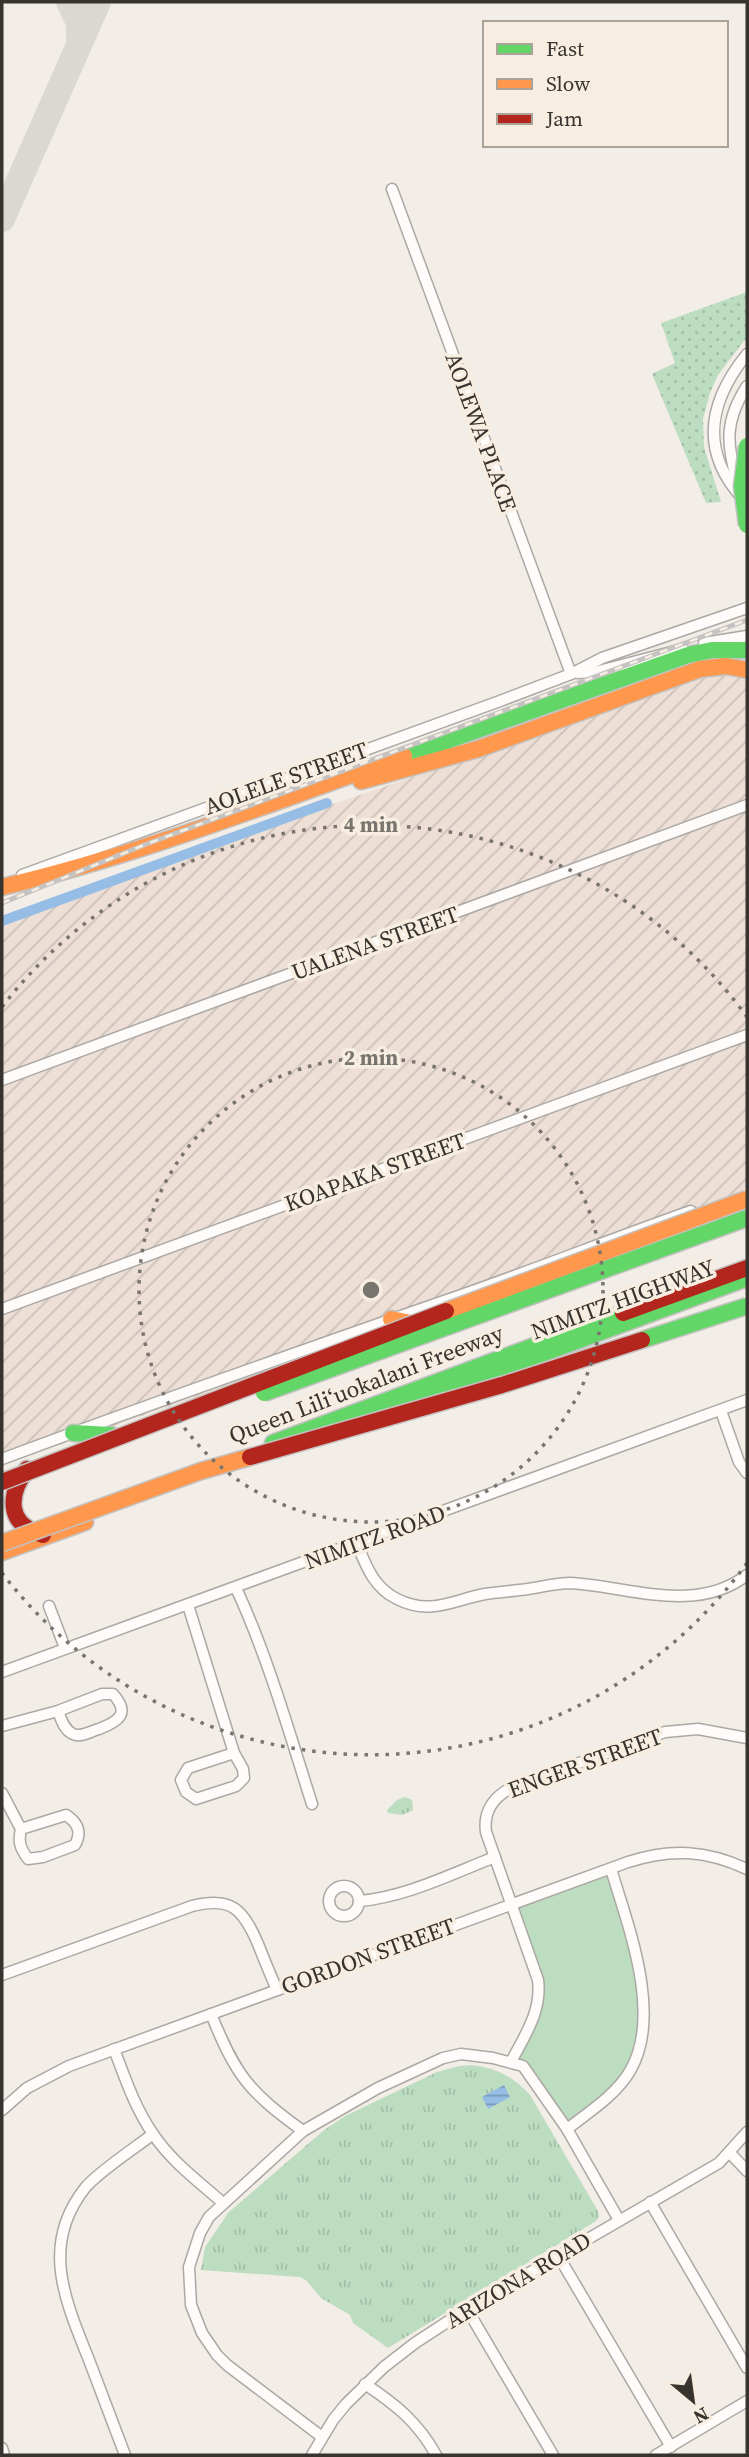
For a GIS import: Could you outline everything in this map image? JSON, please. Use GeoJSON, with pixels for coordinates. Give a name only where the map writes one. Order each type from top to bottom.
{"type":"FeatureCollection","features":[{"type":"Feature","properties":{"kind":"main road"},"geometry":{"type":"LineString","coordinates":[[747,446],[742,479],[747,524]]}},
{"type":"Feature","properties":{"kind":"main road"},"geometry":{"type":"LineString","coordinates":[[2,885],[67,872],[124,855],[688,655],[712,650],[747,650]]}},
{"type":"Feature","properties":{"kind":"main road"},"geometry":{"type":"LineString","coordinates":[[309,791],[449,758],[700,669],[726,666],[747,670]]}},
{"type":"Feature","properties":{"kind":"main road"},"geometry":{"type":"LineString","coordinates":[[712,1203],[747,1211]]}},
{"type":"Feature","properties":{"kind":"main road"},"geometry":{"type":"LineString","coordinates":[[2,1482],[355,1345],[747,1211]]}},
{"type":"Feature","properties":{"kind":"main road","name":"NIMITZ HIGHWAY"},"geometry":{"type":"LineString","coordinates":[[2,1474],[549,1278],[747,1211]]}},
{"type":"Feature","properties":{"kind":"main road","name":"Queen Liliʻuokalani Freeway"},"geometry":{"type":"LineString","coordinates":[[2,1487],[747,1211]]}},
{"type":"Feature","properties":{"kind":"main road"},"geometry":{"type":"LineString","coordinates":[[549,1278],[568,1257]]}},
{"type":"Feature","properties":{"kind":"main road","name":"Queen Liliʻuokalani Freeway"},"geometry":{"type":"LineString","coordinates":[[2,1544],[417,1388],[747,1268]]}},
{"type":"Feature","properties":{"kind":"main road","name":"NIMITZ HIGHWAY"},"geometry":{"type":"LineString","coordinates":[[2,1552],[747,1278]]}},
{"type":"Feature","properties":{"kind":"main road"},"geometry":{"type":"LineString","coordinates":[[723,1287],[747,1288]]}},
{"type":"Feature","properties":{"kind":"main road"},"geometry":{"type":"LineString","coordinates":[[201,1471],[502,1385],[747,1306]]}},
{"type":"Feature","properties":{"kind":"main road"},"geometry":{"type":"LineString","coordinates":[[391,1320],[419,1325]]}},
{"type":"Feature","properties":{"kind":"main road"},"geometry":{"type":"LineString","coordinates":[[73,1433],[111,1435]]}},
{"type":"Feature","properties":{"kind":"main road"},"geometry":{"type":"LineString","coordinates":[[41,1460],[27,1468],[18,1479],[12,1501],[22,1523],[39,1535],[50,1535]]}},
{"type":"Feature","properties":{"kind":"street","name":"AOLEWA PLACE"},"geometry":{"type":"LineString","coordinates":[[393,189],[571,674]]}},
{"type":"Feature","properties":{"kind":"street"},"geometry":{"type":"LineString","coordinates":[[743,498],[728,482],[717,455],[713,433],[720,395],[747,354]]}},
{"type":"Feature","properties":{"kind":"street"},"geometry":{"type":"LineString","coordinates":[[747,386],[738,400],[729,430],[731,459],[747,511]]}},
{"type":"Feature","properties":{"kind":"street"},"geometry":{"type":"LineString","coordinates":[[735,612],[747,602]]}},
{"type":"Feature","properties":{"kind":"street","name":"AOLELE STREET"},"geometry":{"type":"LineString","coordinates":[[2,885],[571,674],[602,658],[747,608]]}},
{"type":"Feature","properties":{"kind":"street","name":"AOLELE STREET"},"geometry":{"type":"LineString","coordinates":[[571,674],[595,672],[702,644],[747,636]]}},
{"type":"Feature","properties":{"kind":"street","name":"UALENA STREET"},"geometry":{"type":"LineString","coordinates":[[2,1080],[747,806]]}},
{"type":"Feature","properties":{"kind":"street","name":"KOAPAKA STREET"},"geometry":{"type":"LineString","coordinates":[[2,1309],[747,1035]]}},
{"type":"Feature","properties":{"kind":"street"},"geometry":{"type":"LineString","coordinates":[[2,1459],[162,1399],[391,1320],[747,1191]]}},
{"type":"Feature","properties":{"kind":"street","name":"NIMITZ ROAD"},"geometry":{"type":"LineString","coordinates":[[2,1672],[747,1400]]}},
{"type":"Feature","properties":{"kind":"street"},"geometry":{"type":"LineString","coordinates":[[721,1411],[740,1462],[747,1473]]}},
{"type":"Feature","properties":{"kind":"street"},"geometry":{"type":"LineString","coordinates":[[357,1544],[370,1576],[386,1592],[406,1602],[438,1607],[484,1594],[569,1583],[659,1597],[705,1593],[735,1585],[747,1575]]}},
{"type":"Feature","properties":{"kind":"street"},"geometry":{"type":"LineString","coordinates":[[236,1588],[249,1616],[312,1804]]}},
{"type":"Feature","properties":{"kind":"street"},"geometry":{"type":"LineString","coordinates":[[188,1605],[234,1753],[243,1769],[243,1778],[236,1786],[195,1799],[188,1795],[181,1780],[188,1768],[234,1753]]}},
{"type":"Feature","properties":{"kind":"street"},"geometry":{"type":"LineString","coordinates":[[49,1606],[65,1648]]}},
{"type":"Feature","properties":{"kind":"street"},"geometry":{"type":"LineString","coordinates":[[2,1726],[58,1711],[103,1694],[113,1694],[121,1703],[122,1714],[115,1723],[80,1735],[71,1733],[64,1726],[58,1711]]}},
{"type":"Feature","properties":{"kind":"street","name":"ENGER STREET"},"geometry":{"type":"LineString","coordinates":[[511,2062],[536,2015],[540,2001],[537,1980],[486,1832],[485,1819],[493,1802],[508,1789],[665,1732],[698,1729],[747,1738]]}},
{"type":"Feature","properties":{"kind":"street"},"geometry":{"type":"LineString","coordinates":[[2,1793],[21,1829],[18,1840],[28,1859],[43,1857],[75,1845],[79,1836],[78,1825],[66,1815],[21,1829]]}},
{"type":"Feature","properties":{"kind":"street","name":"GORDON STREET"},"geometry":{"type":"LineString","coordinates":[[2,2110],[41,2080],[69,2066],[644,1857],[675,1853],[712,1855],[747,1868]]}},
{"type":"Feature","properties":{"kind":"street"},"geometry":{"type":"LineString","coordinates":[[359,1900],[379,1899],[414,1888],[495,1857]]}},
{"type":"Feature","properties":{"kind":"street"},"geometry":{"type":"LineString","coordinates":[[567,2129],[614,2092],[630,2071],[645,2023],[642,1991],[630,1933],[611,1869]]}},
{"type":"Feature","properties":{"kind":"street"},"geometry":{"type":"LineString","coordinates":[[2,1975],[192,1906],[222,1902],[236,1908],[248,1920],[277,1990]]}},
{"type":"Feature","properties":{"kind":"street"},"geometry":{"type":"LineString","coordinates":[[211,2014],[229,2055],[246,2084],[273,2109],[303,2131]]}},
{"type":"Feature","properties":{"kind":"street"},"geometry":{"type":"LineString","coordinates":[[114,2049],[135,2102],[153,2134],[179,2165],[223,2203]]}},
{"type":"Feature","properties":{"kind":"street"},"geometry":{"type":"LineString","coordinates":[[322,2437],[227,2365],[209,2346],[196,2319],[189,2293],[189,2267],[200,2233],[209,2217],[303,2131],[378,2088],[443,2058],[461,2054],[511,2062],[523,2066],[567,2129],[619,2220]]}},
{"type":"Feature","properties":{"kind":"street","name":"ARIZONA ROAD"},"geometry":{"type":"LineString","coordinates":[[312,2455],[332,2420],[365,2384],[407,2348],[467,2309],[719,2163],[747,2133]]}},
{"type":"Feature","properties":{"kind":"street"},"geometry":{"type":"LineString","coordinates":[[124,2455],[64,2297],[59,2264],[62,2232],[69,2211],[87,2185],[153,2134]]}},
{"type":"Feature","properties":{"kind":"street"},"geometry":{"type":"LineString","coordinates":[[730,2153],[747,2171]]}},
{"type":"Feature","properties":{"kind":"street"},"geometry":{"type":"LineString","coordinates":[[650,2203],[747,2368]]}},
{"type":"Feature","properties":{"kind":"street"},"geometry":{"type":"LineString","coordinates":[[559,2257],[671,2447]]}},
{"type":"Feature","properties":{"kind":"street"},"geometry":{"type":"LineString","coordinates":[[467,2309],[553,2455]]}},
{"type":"Feature","properties":{"kind":"street"},"geometry":{"type":"LineString","coordinates":[[365,2384],[400,2407],[427,2439],[436,2455]]}},
{"type":"Feature","properties":{"kind":"street"},"geometry":{"type":"LineString","coordinates":[[656,2455],[747,2401]]}},
{"type":"Feature","properties":{"kind":"street"},"geometry":{"type":"LineString","coordinates":[[2,2448],[4,2455]]}},
{"type":"Feature","properties":{"kind":"shaded area"},"geometry":{"type":"Polygon","coordinates":[[[747,663],[747,1204],[2,1465],[2,917],[747,663]]]}},
{"type":"Feature","properties":{"kind":"green space"},"geometry":{"type":"Polygon","coordinates":[[[747,292],[747,337],[718,375],[703,419],[704,447],[721,502],[706,503],[652,374],[675,363],[661,323],[747,292]]]}},
{"type":"Feature","properties":{"kind":"green space"},"geometry":{"type":"Polygon","coordinates":[[[405,1797],[412,1800],[413,1810],[402,1815],[388,1813],[387,1810],[397,1800],[405,1797]]]}},
{"type":"Feature","properties":{"kind":"green space"},"geometry":{"type":"Polygon","coordinates":[[[611,1869],[630,1933],[644,2023],[630,2071],[567,2129],[537,2084],[511,2062],[540,2001],[510,1904],[611,1869]]]}},
{"type":"Feature","properties":{"kind":"green space"},"geometry":{"type":"Polygon","coordinates":[[[471,2065],[504,2074],[530,2095],[598,2211],[599,2217],[596,2221],[388,2348],[353,2323],[350,2315],[321,2298],[307,2281],[300,2277],[201,2270],[205,2247],[228,2213],[323,2131],[345,2116],[437,2072],[471,2065]]]}},
{"type":"Feature","properties":{"kind":"water"},"geometry":{"type":"Polygon","coordinates":[[[504,2085],[510,2097],[488,2109],[482,2097],[504,2085]]]}},
{"type":"Feature","properties":{"kind":"waterway"},"geometry":{"type":"LineString","coordinates":[[2,921],[327,803]]}},
{"type":"Feature","properties":{"kind":"taxiway"},"geometry":{"type":"LineString","coordinates":[[69,2],[79,23],[79,43]]}},
{"type":"Feature","properties":{"kind":"taxiway"},"geometry":{"type":"LineString","coordinates":[[2,219],[98,2]]}},
{"type":"Feature","properties":{"kind":"railway"},"geometry":{"type":"LineString","coordinates":[[2,903],[144,845],[747,620]]}},
{"type":"Feature","properties":{"kind":"traffic: fast"},"geometry":{"type":"LineString","coordinates":[[747,446],[742,486],[747,525]]}},
{"type":"Feature","properties":{"kind":"traffic: fast"},"geometry":{"type":"LineString","coordinates":[[404,756],[688,655],[712,650],[747,650]]}},
{"type":"Feature","properties":{"kind":"traffic: fast"},"geometry":{"type":"LineString","coordinates":[[264,1393],[747,1218]]}},
{"type":"Feature","properties":{"kind":"traffic: fast"},"geometry":{"type":"LineString","coordinates":[[395,1408],[747,1278]]}},
{"type":"Feature","properties":{"kind":"traffic: fast"},"geometry":{"type":"LineString","coordinates":[[642,1340],[747,1306]]}},
{"type":"Feature","properties":{"kind":"traffic: fast"},"geometry":{"type":"LineString","coordinates":[[273,1443],[623,1313]]}},
{"type":"Feature","properties":{"kind":"traffic: fast"},"geometry":{"type":"LineString","coordinates":[[73,1433],[111,1435]]}},
{"type":"Feature","properties":{"kind":"traffic: slow"},"geometry":{"type":"LineString","coordinates":[[361,781],[478,749],[700,669],[726,666],[747,670]]}},
{"type":"Feature","properties":{"kind":"traffic: slow"},"geometry":{"type":"LineString","coordinates":[[2,887],[154,844],[404,756]]}},
{"type":"Feature","properties":{"kind":"traffic: slow"},"geometry":{"type":"LineString","coordinates":[[446,1311],[747,1199]]}},
{"type":"Feature","properties":{"kind":"traffic: slow"},"geometry":{"type":"LineString","coordinates":[[391,1319],[417,1324]]}},
{"type":"Feature","properties":{"kind":"traffic: slow"},"geometry":{"type":"LineString","coordinates":[[2,1543],[201,1471],[250,1457]]}},
{"type":"Feature","properties":{"kind":"traffic: slow"},"geometry":{"type":"LineString","coordinates":[[2,1552],[85,1522]]}},
{"type":"Feature","properties":{"kind":"traffic: jam"},"geometry":{"type":"LineString","coordinates":[[623,1313],[747,1268]]}},
{"type":"Feature","properties":{"kind":"traffic: jam"},"geometry":{"type":"LineString","coordinates":[[2,1482],[446,1311]]}},
{"type":"Feature","properties":{"kind":"traffic: jam"},"geometry":{"type":"LineString","coordinates":[[250,1457],[502,1385],[642,1340]]}},
{"type":"Feature","properties":{"kind":"traffic: jam"},"geometry":{"type":"LineString","coordinates":[[27,1469],[16,1489],[14,1508],[22,1524],[43,1535]]}}]}
